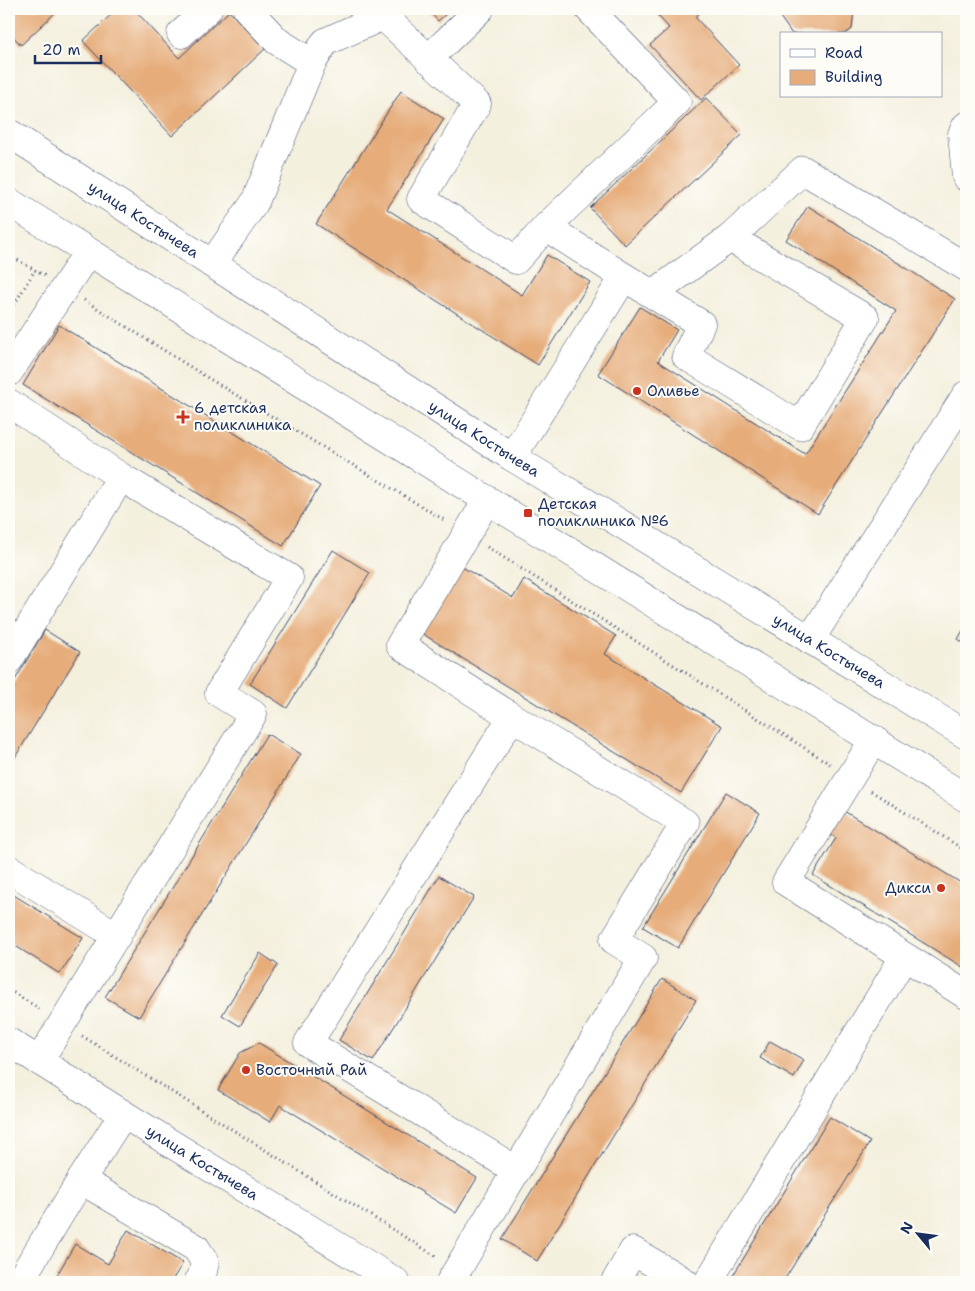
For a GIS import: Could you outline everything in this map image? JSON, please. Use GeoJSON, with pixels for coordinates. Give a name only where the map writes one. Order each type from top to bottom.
{"type":"FeatureCollection","features":[{"type":"Feature","properties":{"kind":"street"},"geometry":{"type":"LineString","coordinates":[[181,34],[208,9]]}},
{"type":"Feature","properties":{"kind":"street"},"geometry":{"type":"LineString","coordinates":[[247,9],[277,41],[312,63]]}},
{"type":"Feature","properties":{"kind":"street"},"geometry":{"type":"LineString","coordinates":[[428,59],[480,9]]}},
{"type":"Feature","properties":{"kind":"street"},"geometry":{"type":"LineString","coordinates":[[212,264],[255,202],[312,63],[325,42],[386,12],[428,59],[477,104],[421,199],[516,260],[546,227],[677,102],[590,9]]}},
{"type":"Feature","properties":{"kind":"street"},"geometry":{"type":"LineString","coordinates":[[966,126],[962,134],[966,177]]}},
{"type":"Feature","properties":{"kind":"street","name":"улица Костычева"},"geometry":{"type":"LineString","coordinates":[[9,133],[512,457],[966,735]]}},
{"type":"Feature","properties":{"kind":"street"},"geometry":{"type":"LineString","coordinates":[[652,294],[730,238],[803,170],[966,267]]}},
{"type":"Feature","properties":{"kind":"street"},"geometry":{"type":"LineString","coordinates":[[12,210],[88,252],[874,739],[966,798]]}},
{"type":"Feature","properties":{"kind":"street"},"geometry":{"type":"LineString","coordinates":[[546,227],[701,324],[686,356],[800,426],[865,318],[730,238]]}},
{"type":"Feature","properties":{"kind":"street"},"geometry":{"type":"LineString","coordinates":[[9,372],[88,252]]}},
{"type":"Feature","properties":{"kind":"street"},"geometry":{"type":"LineString","coordinates":[[512,457],[624,277]]}},
{"type":"Feature","properties":{"kind":"street"},"geometry":{"type":"LineString","coordinates":[[810,640],[966,395]]}},
{"type":"Feature","properties":{"kind":"street"},"geometry":{"type":"LineString","coordinates":[[9,403],[121,477],[289,578],[219,693],[253,714],[40,1061]]}},
{"type":"Feature","properties":{"kind":"street"},"geometry":{"type":"LineString","coordinates":[[9,660],[121,477]]}},
{"type":"Feature","properties":{"kind":"street"},"geometry":{"type":"LineString","coordinates":[[454,1276],[643,958],[614,940],[685,823],[512,717],[400,645],[487,500]]}},
{"type":"Feature","properties":{"kind":"street"},"geometry":{"type":"LineString","coordinates":[[512,717],[308,1043],[516,1170]]}},
{"type":"Feature","properties":{"kind":"street"},"geometry":{"type":"LineString","coordinates":[[874,739],[786,882],[966,995]]}},
{"type":"Feature","properties":{"kind":"street"},"geometry":{"type":"LineString","coordinates":[[9,869],[117,936]]}},
{"type":"Feature","properties":{"kind":"street"},"geometry":{"type":"LineString","coordinates":[[708,1282],[904,956]]}},
{"type":"Feature","properties":{"kind":"street","name":"улица Костычева"},"geometry":{"type":"LineString","coordinates":[[9,1042],[396,1282]]}},
{"type":"Feature","properties":{"kind":"street"},"geometry":{"type":"LineString","coordinates":[[19,1282],[123,1114]]}},
{"type":"Feature","properties":{"kind":"street"},"geometry":{"type":"LineString","coordinates":[[81,1180],[196,1248],[206,1262],[198,1282]]}},
{"type":"Feature","properties":{"kind":"street"},"geometry":{"type":"LineString","coordinates":[[615,1282],[633,1251],[685,1282]]}},
{"type":"Feature","properties":{"kind":"path"},"geometry":{"type":"LineString","coordinates":[[9,255],[208,378],[467,534],[966,850]]}},
{"type":"Feature","properties":{"kind":"path"},"geometry":{"type":"LineString","coordinates":[[9,313],[35,270]]}},
{"type":"Feature","properties":{"kind":"path"},"geometry":{"type":"LineString","coordinates":[[9,990],[454,1276]]}},
{"type":"Feature","properties":{"kind":"building"},"geometry":{"type":"Polygon","coordinates":[[[9,9],[58,10],[21,45],[9,32],[9,9]]]}},
{"type":"Feature","properties":{"kind":"building"},"geometry":{"type":"Polygon","coordinates":[[[117,9],[134,9],[179,58],[229,11],[265,49],[172,136],[83,41],[117,9]]]}},
{"type":"Feature","properties":{"kind":"building"},"geometry":{"type":"Polygon","coordinates":[[[427,9],[451,9],[438,21],[427,9]]]}},
{"type":"Feature","properties":{"kind":"building"},"geometry":{"type":"Polygon","coordinates":[[[652,9],[704,9],[695,17],[739,65],[701,100],[650,45],[669,28],[652,9]]]}},
{"type":"Feature","properties":{"kind":"building"},"geometry":{"type":"Polygon","coordinates":[[[780,9],[854,9],[852,29],[848,32],[791,32],[780,17],[780,9]]]}},
{"type":"Feature","properties":{"kind":"building"},"geometry":{"type":"Polygon","coordinates":[[[401,91],[444,119],[387,209],[522,295],[547,255],[590,282],[538,365],[316,224],[401,91]]]}},
{"type":"Feature","properties":{"kind":"building"},"geometry":{"type":"Polygon","coordinates":[[[706,98],[742,135],[625,245],[590,208],[706,98]]]}},
{"type":"Feature","properties":{"kind":"building"},"geometry":{"type":"Polygon","coordinates":[[[808,206],[955,299],[818,514],[598,374],[640,307],[677,330],[658,361],[805,454],[896,311],[786,240],[808,206]]]}},
{"type":"Feature","properties":{"kind":"building"},"geometry":{"type":"Polygon","coordinates":[[[59,325],[320,486],[283,546],[23,385],[59,325]]]}},
{"type":"Feature","properties":{"kind":"building"},"geometry":{"type":"Polygon","coordinates":[[[333,550],[370,573],[287,708],[250,684],[333,550]]]}},
{"type":"Feature","properties":{"kind":"building"},"geometry":{"type":"Polygon","coordinates":[[[459,565],[513,598],[524,579],[616,636],[605,654],[722,726],[681,793],[418,631],[459,565]]]}},
{"type":"Feature","properties":{"kind":"building"},"geometry":{"type":"Polygon","coordinates":[[[966,625],[966,645],[958,639],[966,625]]]}},
{"type":"Feature","properties":{"kind":"building"},"geometry":{"type":"Polygon","coordinates":[[[45,630],[80,652],[9,767],[9,690],[45,630]]]}},
{"type":"Feature","properties":{"kind":"building"},"geometry":{"type":"Polygon","coordinates":[[[267,734],[301,754],[139,1017],[105,997],[267,734]]]}},
{"type":"Feature","properties":{"kind":"building"},"geometry":{"type":"Polygon","coordinates":[[[726,792],[760,813],[678,948],[643,927],[726,792]]]}},
{"type":"Feature","properties":{"kind":"building"},"geometry":{"type":"Polygon","coordinates":[[[839,808],[966,886],[966,969],[813,875],[836,838],[825,831],[839,808]]]}},
{"type":"Feature","properties":{"kind":"building"},"geometry":{"type":"Polygon","coordinates":[[[439,876],[474,897],[373,1061],[339,1040],[439,876]]]}},
{"type":"Feature","properties":{"kind":"building"},"geometry":{"type":"Polygon","coordinates":[[[9,892],[83,938],[60,974],[9,942],[9,892]]]}},
{"type":"Feature","properties":{"kind":"building"},"geometry":{"type":"Polygon","coordinates":[[[260,953],[278,965],[240,1026],[222,1015],[260,953]]]}},
{"type":"Feature","properties":{"kind":"building"},"geometry":{"type":"Polygon","coordinates":[[[662,979],[696,1000],[537,1261],[502,1239],[662,979]]]}},
{"type":"Feature","properties":{"kind":"building"},"geometry":{"type":"Polygon","coordinates":[[[770,1041],[804,1060],[794,1078],[760,1058],[770,1041]]]}},
{"type":"Feature","properties":{"kind":"building"},"geometry":{"type":"Polygon","coordinates":[[[259,1043],[477,1178],[456,1213],[280,1105],[270,1122],[218,1090],[240,1053],[259,1043]]]}},
{"type":"Feature","properties":{"kind":"building"},"geometry":{"type":"Polygon","coordinates":[[[830,1117],[870,1142],[783,1282],[729,1282],[830,1117]]]}},
{"type":"Feature","properties":{"kind":"building"},"geometry":{"type":"Polygon","coordinates":[[[128,1230],[183,1263],[171,1282],[135,1282],[128,1278],[125,1282],[58,1282],[54,1280],[75,1244],[108,1264],[128,1230]]]}},
{"type":"Feature","properties":{"kind":"place","name":"Оливье"},"geometry":{"type":"Point","coordinates":[637,391]}},
{"type":"Feature","properties":{"kind":"place","name":"6 детская поликлиника"},"geometry":{"type":"Point","coordinates":[183,417]}},
{"type":"Feature","properties":{"kind":"place","name":"Детская поликлиника №6"},"geometry":{"type":"Point","coordinates":[528,513]}},
{"type":"Feature","properties":{"kind":"place","name":"Дикси"},"geometry":{"type":"Point","coordinates":[941,888]}},
{"type":"Feature","properties":{"kind":"place","name":"Восточный Рай"},"geometry":{"type":"Point","coordinates":[246,1070]}}]}
